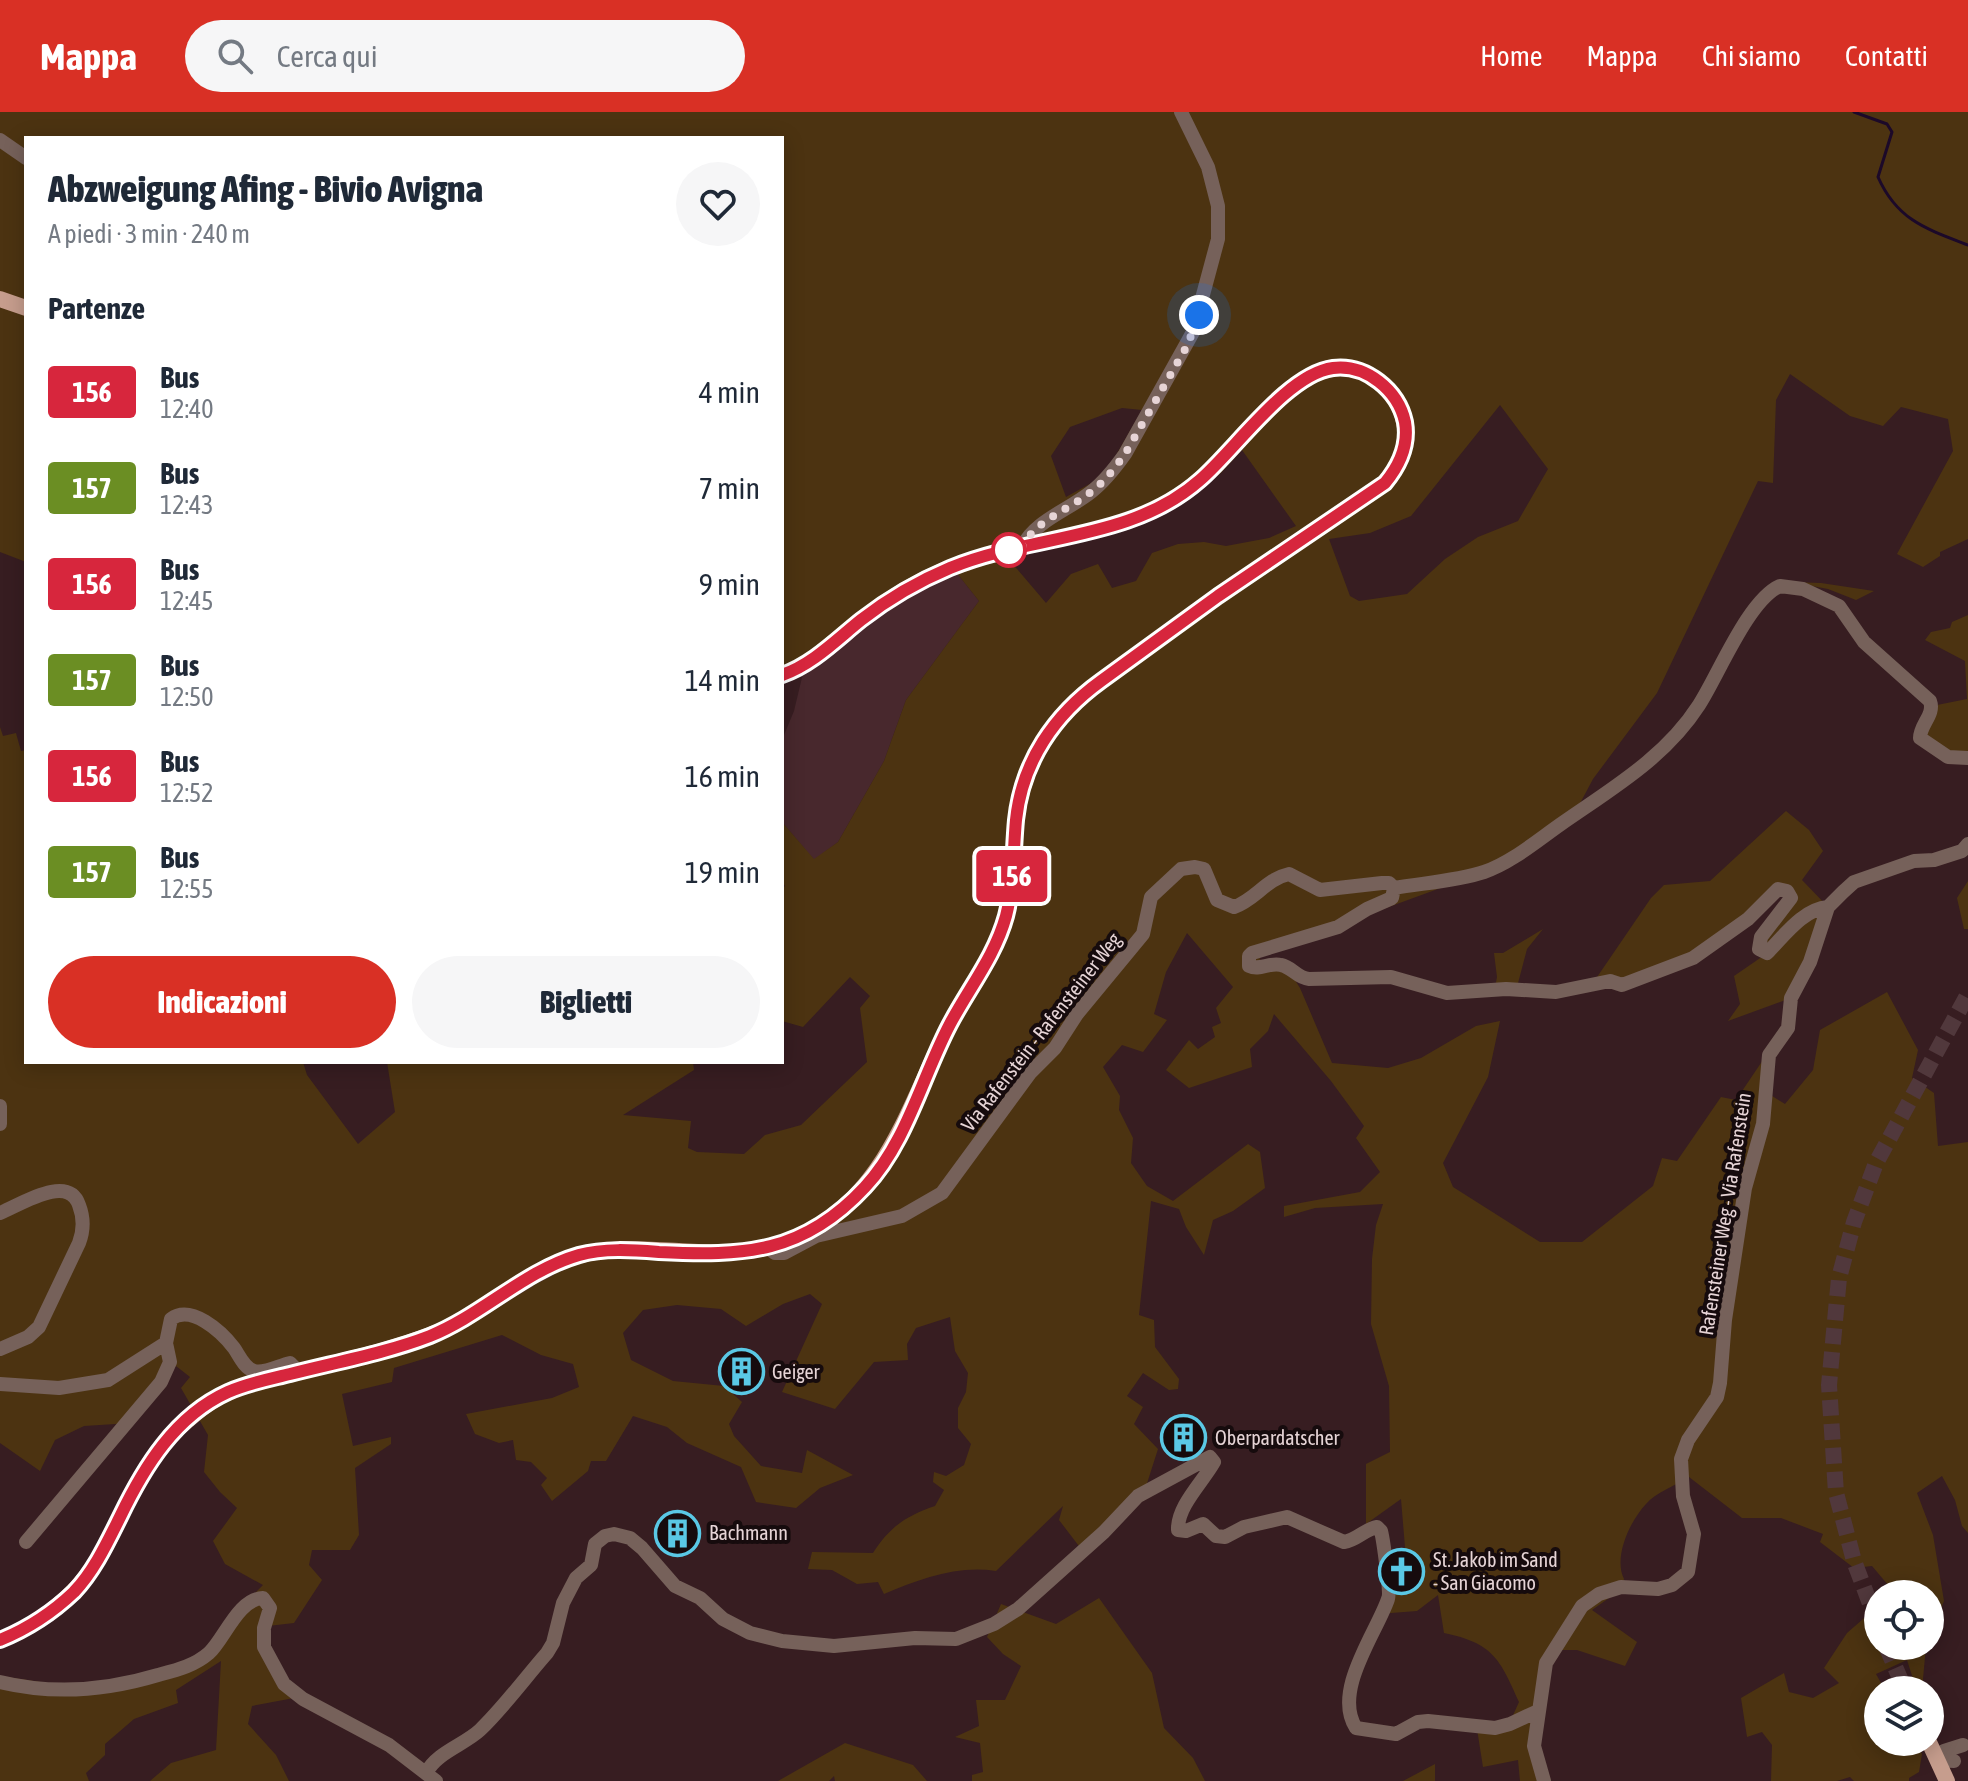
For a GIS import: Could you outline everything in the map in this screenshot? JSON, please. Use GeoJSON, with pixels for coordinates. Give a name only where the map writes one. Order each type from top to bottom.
{"type":"FeatureCollection","features":[{"type":"Feature","properties":{"kind":"main road"},"geometry":{"type":"LineString","coordinates":[[0,299],[24,307]]}},
{"type":"Feature","properties":{"kind":"main road"},"geometry":{"type":"LineString","coordinates":[[568,1259],[580,1254],[611,1250],[710,1254],[768,1248],[818,1227],[845,1206],[878,1171],[899,1136],[949,1025],[988,960],[1001,930],[1011,894],[1021,790],[1036,754],[1055,722],[1084,693],[1218,596],[1385,483],[1404,448],[1405,427],[1401,410],[1382,383],[1365,373],[1334,368],[1313,374],[1285,394],[1200,480],[1174,498],[1131,520],[981,557],[934,575],[864,618],[805,665],[784,674]]}},
{"type":"Feature","properties":{"kind":"main road"},"geometry":{"type":"LineString","coordinates":[[0,1640],[44,1617],[76,1590],[108,1543],[146,1466],[165,1441],[188,1419],[232,1390],[395,1347],[454,1325]]}},
{"type":"Feature","properties":{"kind":"main road"},"geometry":{"type":"LineString","coordinates":[[1940,1756],[1946,1780]]}},
{"type":"Feature","properties":{"kind":"street"},"geometry":{"type":"LineString","coordinates":[[1022,547],[1037,526],[1093,491],[1113,470],[1193,332],[1213,261],[1219,223],[1208,167],[1181,112]]}},
{"type":"Feature","properties":{"kind":"street"},"geometry":{"type":"LineString","coordinates":[[0,140],[24,157]]}},
{"type":"Feature","properties":{"kind":"street"},"geometry":{"type":"LineString","coordinates":[[1968,758],[1948,757],[1920,738],[1932,711],[1930,701],[1864,642],[1839,606],[1803,589],[1780,586],[1770,592],[1735,638],[1688,721],[1633,775],[1487,871],[1394,888],[1392,898],[1338,927],[1252,953],[1248,960],[1249,966],[1257,969],[1283,965],[1298,977],[1309,979],[1391,977],[1447,993],[1506,989],[1556,992],[1610,981],[1622,985],[1693,958],[1748,919],[1778,889],[1787,891],[1791,898],[1761,937],[1759,949],[1767,953],[1802,918],[1818,908],[1828,907],[1854,882],[1914,861],[1934,860],[1962,851],[1968,844]]}},
{"type":"Feature","properties":{"kind":"street","name":"Via Rafenstein - Rafensteiner Weg"},"geometry":{"type":"LineString","coordinates":[[768,1248],[775,1253],[784,1253],[816,1236],[902,1216],[942,1193],[1030,1073],[1058,1044],[1077,1014],[1143,934],[1151,897],[1181,869],[1204,869],[1217,900],[1234,907],[1243,904],[1275,879],[1289,874],[1320,890],[1382,883],[1389,883],[1394,888]]}},
{"type":"Feature","properties":{"kind":"street","name":"Rafensteiner Weg - Via Rafenstein"},"geometry":{"type":"LineString","coordinates":[[1544,1781],[1534,1751],[1546,1663],[1582,1606],[1599,1594],[1621,1587],[1658,1589],[1672,1585],[1688,1572],[1694,1534],[1682,1489],[1681,1459],[1688,1440],[1717,1397],[1745,1188],[1763,1124],[1769,1055],[1788,1028],[1791,998],[1810,962],[1828,907]]}},
{"type":"Feature","properties":{"kind":"street"},"geometry":{"type":"LineString","coordinates":[[0,1106],[0,1124]]}},
{"type":"Feature","properties":{"kind":"street"},"geometry":{"type":"LineString","coordinates":[[0,1213],[55,1191],[66,1191],[76,1198],[83,1228],[79,1243],[39,1327],[28,1337],[0,1349]]}},
{"type":"Feature","properties":{"kind":"street"},"geometry":{"type":"LineString","coordinates":[[26,1542],[161,1382],[170,1362],[166,1343],[171,1319],[176,1315],[189,1314],[218,1332],[249,1369],[259,1372],[290,1363],[299,1372]]}},
{"type":"Feature","properties":{"kind":"street"},"geometry":{"type":"LineString","coordinates":[[0,1384],[59,1388],[98,1383],[118,1376],[166,1343]]}},
{"type":"Feature","properties":{"kind":"street"},"geometry":{"type":"LineString","coordinates":[[431,1777],[430,1766],[480,1730],[547,1653],[553,1643],[563,1603],[576,1578],[591,1565],[595,1544],[605,1536],[614,1534],[630,1538],[675,1586],[700,1598],[723,1619],[750,1633],[782,1641],[834,1646],[915,1638],[949,1640],[978,1632],[1018,1609],[1104,1532],[1138,1496],[1210,1457],[1214,1462],[1203,1475],[1179,1520],[1178,1530],[1186,1531],[1203,1524],[1216,1536],[1225,1537],[1244,1527],[1287,1517],[1344,1542],[1371,1528],[1377,1527],[1381,1531],[1389,1597],[1356,1669],[1349,1708],[1356,1728],[1396,1734],[1418,1722],[1428,1721],[1495,1728],[1538,1711]]}},
{"type":"Feature","properties":{"kind":"street"},"geometry":{"type":"LineString","coordinates":[[0,1682],[23,1688],[68,1691],[132,1683],[183,1668],[208,1654],[235,1617],[254,1599],[263,1598],[270,1608],[264,1628],[264,1647],[284,1684],[303,1699],[389,1745],[431,1777]]}},
{"type":"Feature","properties":{"kind":"street"},"geometry":{"type":"LineString","coordinates":[[1944,1749],[1965,1742]]}},
{"type":"Feature","properties":{"kind":"shaded area"},"geometry":{"type":"Polygon","coordinates":[[[0,112],[1968,112],[1968,539],[1940,552],[1940,556],[1923,567],[1897,554],[1953,451],[1948,419],[1901,407],[1883,426],[1850,416],[1790,374],[1776,400],[1773,483],[1758,481],[1657,693],[1593,779],[1577,809],[1476,875],[1258,955],[1261,961],[1281,958],[1300,988],[1332,1063],[1388,1068],[1421,1058],[1476,1026],[1500,1021],[1488,1077],[1443,1163],[1453,1187],[1540,1242],[1582,1242],[1653,1186],[1662,1158],[1677,1161],[1721,1097],[1736,1100],[1765,1057],[1769,1094],[1785,1104],[1813,1070],[1820,1030],[1887,992],[1918,1050],[1912,1078],[1934,1093],[1938,1146],[1968,1142],[1968,1533],[1962,1526],[1955,1500],[1942,1476],[1917,1493],[1933,1535],[1940,1580],[1884,1580],[1872,1566],[1854,1568],[1820,1542],[1823,1534],[1781,1518],[1742,1518],[1689,1477],[1655,1496],[1640,1511],[1629,1529],[1622,1550],[1624,1579],[1619,1591],[1592,1610],[1637,1642],[1625,1666],[1577,1650],[1559,1650],[1550,1666],[1539,1743],[1551,1781],[1520,1781],[1518,1760],[1483,1767],[1477,1729],[1510,1722],[1519,1702],[1500,1664],[1474,1642],[1444,1633],[1438,1595],[1417,1611],[1378,1614],[1387,1588],[1379,1565],[1406,1559],[1401,1499],[1366,1524],[1366,1464],[1390,1452],[1389,1386],[1371,1324],[1372,1259],[1376,1225],[1383,1204],[1315,1208],[1284,1217],[1284,1206],[1360,1192],[1380,1172],[1356,1138],[1364,1126],[1331,1081],[1274,1014],[1268,1031],[1250,1049],[1252,1067],[1189,1088],[1166,1070],[1189,1040],[1198,1049],[1215,1037],[1212,1027],[1221,1023],[1216,1008],[1233,987],[1187,933],[1166,972],[1154,1014],[1167,1020],[1143,1052],[1122,1045],[1103,1067],[1120,1096],[1119,1110],[1133,1138],[1131,1163],[1147,1186],[1173,1201],[1248,1144],[1260,1152],[1265,1188],[1233,1211],[1213,1220],[1204,1255],[1186,1227],[1179,1209],[1151,1201],[1139,1315],[1154,1320],[1155,1347],[1179,1379],[1178,1389],[1169,1390],[1143,1373],[1127,1396],[1143,1407],[1134,1424],[1158,1449],[1142,1499],[1085,1554],[1059,1520],[1063,1506],[996,1571],[953,1572],[884,1594],[878,1582],[857,1584],[832,1570],[808,1569],[812,1552],[873,1553],[899,1524],[935,1506],[944,1490],[933,1482],[934,1472],[946,1476],[964,1465],[971,1444],[958,1428],[958,1408],[966,1392],[968,1373],[955,1351],[950,1317],[916,1328],[907,1344],[908,1360],[874,1362],[835,1409],[782,1392],[822,1304],[810,1294],[783,1304],[746,1326],[721,1309],[677,1305],[643,1310],[623,1333],[631,1360],[673,1381],[724,1386],[742,1402],[729,1424],[734,1436],[761,1466],[802,1473],[807,1450],[853,1475],[820,1488],[796,1508],[756,1502],[741,1467],[687,1443],[667,1427],[633,1416],[606,1461],[591,1461],[588,1471],[552,1501],[541,1485],[547,1478],[531,1462],[516,1460],[513,1440],[499,1443],[475,1434],[466,1414],[552,1398],[579,1387],[573,1364],[541,1355],[502,1335],[394,1368],[392,1382],[342,1394],[353,1446],[391,1437],[391,1444],[355,1468],[359,1535],[350,1550],[312,1550],[309,1565],[322,1580],[294,1623],[268,1626],[269,1650],[294,1698],[252,1706],[248,1724],[276,1755],[289,1781],[150,1781],[171,1763],[216,1750],[221,1661],[176,1690],[178,1703],[134,1719],[105,1744],[105,1755],[86,1773],[89,1781],[0,1781],[0,1676],[68,1686],[126,1680],[177,1667],[207,1649],[236,1612],[263,1585],[225,1564],[213,1541],[237,1508],[204,1472],[208,1435],[181,1388],[190,1377],[176,1366],[131,1423],[84,1426],[55,1440],[40,1471],[0,1443],[0,727],[3,736],[16,733],[21,751],[24,750],[24,1064],[304,1064],[307,1075],[358,1144],[395,1112],[387,1064],[693,1064],[694,1070],[623,1115],[691,1121],[688,1148],[697,1152],[744,1154],[765,1135],[801,1125],[867,1062],[860,1008],[870,996],[850,977],[803,1027],[784,1022],[784,824],[814,859],[838,842],[884,761],[906,700],[979,601],[952,567],[821,649],[784,667],[784,136],[24,136],[24,561],[0,552],[0,112]],[[1500,405],[1411,516],[1370,533],[1329,539],[1350,596],[1359,601],[1407,594],[1445,559],[1478,537],[1518,521],[1548,469],[1500,405]],[[1122,408],[1070,427],[1051,456],[1066,497],[1104,476],[1142,410],[1122,408]],[[1242,450],[1205,485],[1035,548],[1011,562],[1046,603],[1071,574],[1098,564],[1112,588],[1136,581],[1152,553],[1178,544],[1204,542],[1226,546],[1269,538],[1296,526],[1242,450]]]}},
{"type":"Feature","properties":{"kind":"shaded area"},"geometry":{"type":"Polygon","coordinates":[[[952,567],[979,601],[906,700],[884,761],[838,842],[814,860],[784,824],[784,735],[794,711],[805,665],[952,567]]]}},
{"type":"Feature","properties":{"kind":"shaded area"},"geometry":{"type":"Polygon","coordinates":[[[1791,582],[1874,591],[1856,600],[1828,589],[1791,582]]]}},
{"type":"Feature","properties":{"kind":"shaded area"},"geometry":{"type":"Polygon","coordinates":[[[1968,615],[1968,764],[1917,741],[1927,707],[1967,699],[1965,661],[1925,640],[1931,632],[1950,628],[1952,622],[1968,615]]]}},
{"type":"Feature","properties":{"kind":"shaded area"},"geometry":{"type":"Polygon","coordinates":[[[1786,811],[1809,830],[1823,851],[1802,880],[1828,907],[1791,998],[1728,1021],[1740,1004],[1734,976],[1766,954],[1759,949],[1787,891],[1693,958],[1643,976],[1593,983],[1651,898],[1664,885],[1710,881],[1786,811]]]}},
{"type":"Feature","properties":{"kind":"shaded area"},"geometry":{"type":"Polygon","coordinates":[[[1968,881],[1968,929],[1964,929],[1957,898],[1968,881]]]}},
{"type":"Feature","properties":{"kind":"shaded area"},"geometry":{"type":"Polygon","coordinates":[[[1543,929],[1527,949],[1517,987],[1494,993],[1497,977],[1494,953],[1503,953],[1543,929]]]}},
{"type":"Feature","properties":{"kind":"shaded area"},"geometry":{"type":"Polygon","coordinates":[[[1099,1598],[1152,1673],[1164,1728],[1193,1758],[1205,1781],[972,1781],[972,1775],[983,1772],[980,1743],[955,1737],[979,1726],[976,1700],[1005,1700],[1021,1666],[1003,1654],[987,1637],[1001,1604],[1056,1624],[1099,1598]]]}},
{"type":"Feature","properties":{"kind":"shaded area"},"geometry":{"type":"Polygon","coordinates":[[[1864,1618],[1864,1660],[1907,1660],[1877,1676],[1864,1676],[1864,1756],[1922,1756],[1919,1772],[1909,1781],[1854,1781],[1850,1777],[1837,1781],[1771,1781],[1772,1745],[1762,1732],[1747,1737],[1741,1698],[1784,1673],[1789,1692],[1813,1698],[1839,1683],[1824,1668],[1847,1633],[1864,1618]]]}},
{"type":"Feature","properties":{"kind":"shaded area"},"geometry":{"type":"Polygon","coordinates":[[[1907,1660],[1925,1660],[1923,1676],[1912,1676],[1907,1660]]]}},
{"type":"Feature","properties":{"kind":"shaded area"},"geometry":{"type":"Polygon","coordinates":[[[845,1743],[913,1765],[927,1781],[835,1781],[834,1776],[829,1781],[778,1781],[845,1743]]]}},
{"type":"Feature","properties":{"kind":"shaded area"},"geometry":{"type":"Polygon","coordinates":[[[1435,1764],[1435,1781],[1403,1781],[1435,1764]]]}},
{"type":"Feature","properties":{"kind":"waterway"},"geometry":{"type":"LineString","coordinates":[[1854,112],[1887,124],[1892,132],[1878,177],[1894,204],[1926,228],[1968,245]]}},
{"type":"Feature","properties":{"kind":"tunnel"},"geometry":{"type":"LineString","coordinates":[[1864,1588],[1836,1493],[1829,1385],[1839,1278],[1854,1222],[1876,1163],[1968,994]]}},
{"type":"Feature","properties":{"kind":"tunnel"},"geometry":{"type":"LineString","coordinates":[[454,1325],[568,1259]]}},
{"type":"Feature","properties":{"kind":"tunnel"},"geometry":{"type":"LineString","coordinates":[[1892,1660],[1899,1676]]}},
{"type":"Feature","properties":{"kind":"bus line","name":"156"},"geometry":{"type":"LineString","coordinates":[[0,1640],[44,1617],[76,1590],[108,1543],[146,1466],[165,1441],[188,1419],[224,1394],[433,1335],[557,1263],[580,1254],[611,1250],[741,1253],[768,1248],[800,1236],[818,1227],[845,1206],[865,1187],[890,1152],[949,1025],[997,940],[1011,894],[1021,790],[1027,772],[1055,722],[1084,693],[1218,596],[1385,483],[1404,448],[1406,437],[1401,410],[1382,383],[1365,373],[1334,368],[1313,374],[1285,394],[1200,480],[1153,510],[1108,527],[981,557],[934,575],[894,597],[805,665],[784,674]]}},
{"type":"Feature","properties":{"kind":"place","name":"Geiger"},"geometry":{"type":"Point","coordinates":[741,1372]}},
{"type":"Feature","properties":{"kind":"place","name":"Oberpardatscher"},"geometry":{"type":"Point","coordinates":[1184,1438]}},
{"type":"Feature","properties":{"kind":"place","name":"Bachmann"},"geometry":{"type":"Point","coordinates":[678,1533]}},
{"type":"Feature","properties":{"kind":"place","name":"St. Jakob im Sand - San Giacomo"},"geometry":{"type":"Point","coordinates":[1402,1572]}},
{"type":"Feature","properties":{"kind":"route"},"geometry":{"type":"LineString","coordinates":[[1009,550],[1022,547],[1037,526],[1093,491],[1113,470],[1187,346],[1199,315]]}}]}
